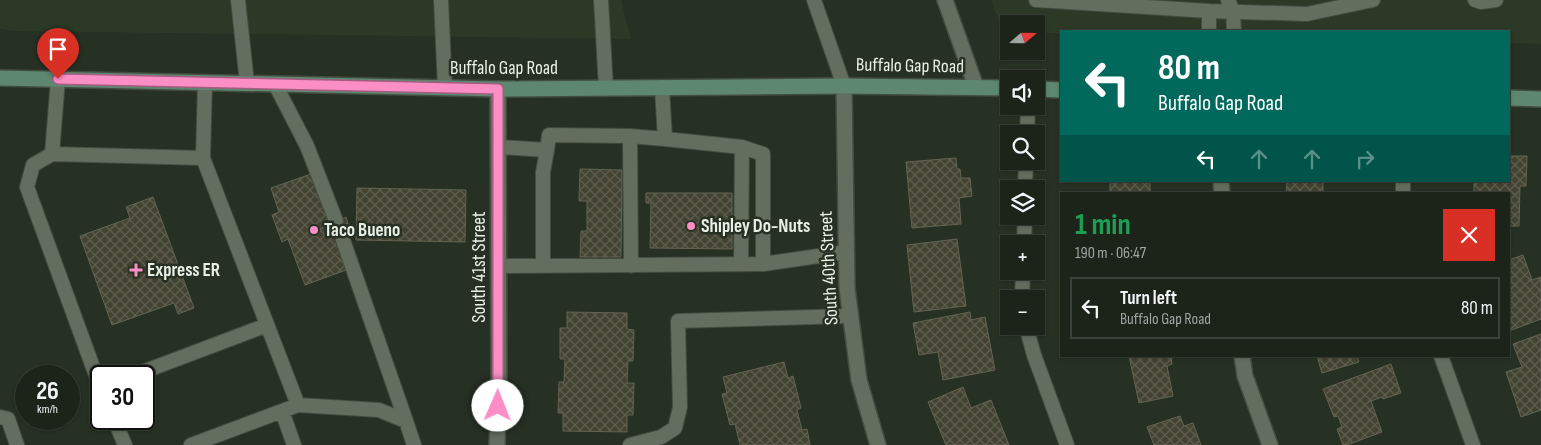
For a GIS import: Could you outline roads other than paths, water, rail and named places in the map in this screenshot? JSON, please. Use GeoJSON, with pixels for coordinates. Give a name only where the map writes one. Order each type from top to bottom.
{"type":"FeatureCollection","features":[{"type":"Feature","properties":{"kind":"main road","name":"Buffalo Gap Road"},"geometry":{"type":"LineString","coordinates":[[9,76],[58,79],[498,89],[844,86],[1000,88]]}},
{"type":"Feature","properties":{"kind":"main road"},"geometry":{"type":"LineString","coordinates":[[0,90],[9,76]]}},
{"type":"Feature","properties":{"kind":"main road"},"geometry":{"type":"LineString","coordinates":[[1045,89],[1060,90]]}},
{"type":"Feature","properties":{"kind":"main road"},"geometry":{"type":"LineString","coordinates":[[1510,98],[1541,99]]}},
{"type":"Feature","properties":{"kind":"street"},"geometry":{"type":"LineString","coordinates":[[945,0],[976,87]]}},
{"type":"Feature","properties":{"kind":"street","name":"South 40th Street"},"geometry":{"type":"LineString","coordinates":[[844,86],[847,288],[859,380],[878,445]]}},
{"type":"Feature","properties":{"kind":"street","name":"South 41st Street"},"geometry":{"type":"LineString","coordinates":[[498,89],[498,445]]}},
{"type":"Feature","properties":{"kind":"street"},"geometry":{"type":"LineString","coordinates":[[1242,357],[1245,376],[1270,445]]}},
{"type":"Feature","properties":{"kind":"lane"},"geometry":{"type":"LineString","coordinates":[[238,0],[247,83]]}},
{"type":"Feature","properties":{"kind":"lane"},"geometry":{"type":"LineString","coordinates":[[441,0],[445,88]]}},
{"type":"Feature","properties":{"kind":"lane"},"geometry":{"type":"LineString","coordinates":[[601,0],[606,88]]}},
{"type":"Feature","properties":{"kind":"lane"},"geometry":{"type":"LineString","coordinates":[[814,0],[844,86]]}},
{"type":"Feature","properties":{"kind":"lane"},"geometry":{"type":"LineString","coordinates":[[1036,0],[1143,4],[1208,11],[1230,6],[1307,14],[1373,0]]}},
{"type":"Feature","properties":{"kind":"lane"},"geometry":{"type":"LineString","coordinates":[[1301,0],[1307,14]]}},
{"type":"Feature","properties":{"kind":"lane"},"geometry":{"type":"LineString","coordinates":[[1475,0],[1481,2],[1496,0]]}},
{"type":"Feature","properties":{"kind":"lane"},"geometry":{"type":"LineString","coordinates":[[1230,6],[1234,30]]}},
{"type":"Feature","properties":{"kind":"lane"},"geometry":{"type":"LineString","coordinates":[[1208,11],[1209,30]]}},
{"type":"Feature","properties":{"kind":"lane"},"geometry":{"type":"LineString","coordinates":[[52,154],[58,79]]}},
{"type":"Feature","properties":{"kind":"lane"},"geometry":{"type":"LineString","coordinates":[[205,82],[203,158],[298,406]]}},
{"type":"Feature","properties":{"kind":"lane"},"geometry":{"type":"LineString","coordinates":[[275,84],[307,146],[336,221]]}},
{"type":"Feature","properties":{"kind":"lane"},"geometry":{"type":"LineString","coordinates":[[662,87],[666,139]]}},
{"type":"Feature","properties":{"kind":"lane"},"geometry":{"type":"LineString","coordinates":[[543,266],[543,172],[549,135],[630,136],[666,139],[742,147],[763,154],[763,264]]}},
{"type":"Feature","properties":{"kind":"lane"},"geometry":{"type":"LineString","coordinates":[[630,136],[631,266]]}},
{"type":"Feature","properties":{"kind":"lane"},"geometry":{"type":"LineString","coordinates":[[499,146],[547,150]]}},
{"type":"Feature","properties":{"kind":"lane"},"geometry":{"type":"LineString","coordinates":[[741,264],[742,147]]}},
{"type":"Feature","properties":{"kind":"lane"},"geometry":{"type":"LineString","coordinates":[[92,365],[27,187],[33,165],[52,154],[203,158]]}},
{"type":"Feature","properties":{"kind":"lane"},"geometry":{"type":"LineString","coordinates":[[344,240],[414,445]]}},
{"type":"Feature","properties":{"kind":"lane"},"geometry":{"type":"LineString","coordinates":[[499,266],[763,264],[846,252]]}},
{"type":"Feature","properties":{"kind":"lane"},"geometry":{"type":"LineString","coordinates":[[630,445],[661,437],[675,428],[680,407],[678,321],[850,316]]}},
{"type":"Feature","properties":{"kind":"lane"},"geometry":{"type":"LineString","coordinates":[[155,367],[267,325]]}},
{"type":"Feature","properties":{"kind":"lane"},"geometry":{"type":"LineString","coordinates":[[1028,335],[1067,445]]}},
{"type":"Feature","properties":{"kind":"lane"},"geometry":{"type":"LineString","coordinates":[[1441,357],[1473,445]]}},
{"type":"Feature","properties":{"kind":"lane"},"geometry":{"type":"LineString","coordinates":[[198,444],[298,406],[379,410],[406,421]]}},
{"type":"Feature","properties":{"kind":"lane"},"geometry":{"type":"LineString","coordinates":[[282,411],[294,445]]}},
{"type":"Feature","properties":{"kind":"lane"},"geometry":{"type":"LineString","coordinates":[[0,417],[8,419],[17,445]]}},
{"type":"Feature","properties":{"kind":"lane"},"geometry":{"type":"LineString","coordinates":[[118,430],[124,445]]}},
{"type":"Feature","properties":{"kind":"place","name":"Shipley Do-Nuts"},"geometry":{"type":"Point","coordinates":[691,226]}},
{"type":"Feature","properties":{"kind":"place","name":"Taco Bueno"},"geometry":{"type":"Point","coordinates":[314,230]}},
{"type":"Feature","properties":{"kind":"place","name":"Express ER"},"geometry":{"type":"Point","coordinates":[136,270]}}]}
